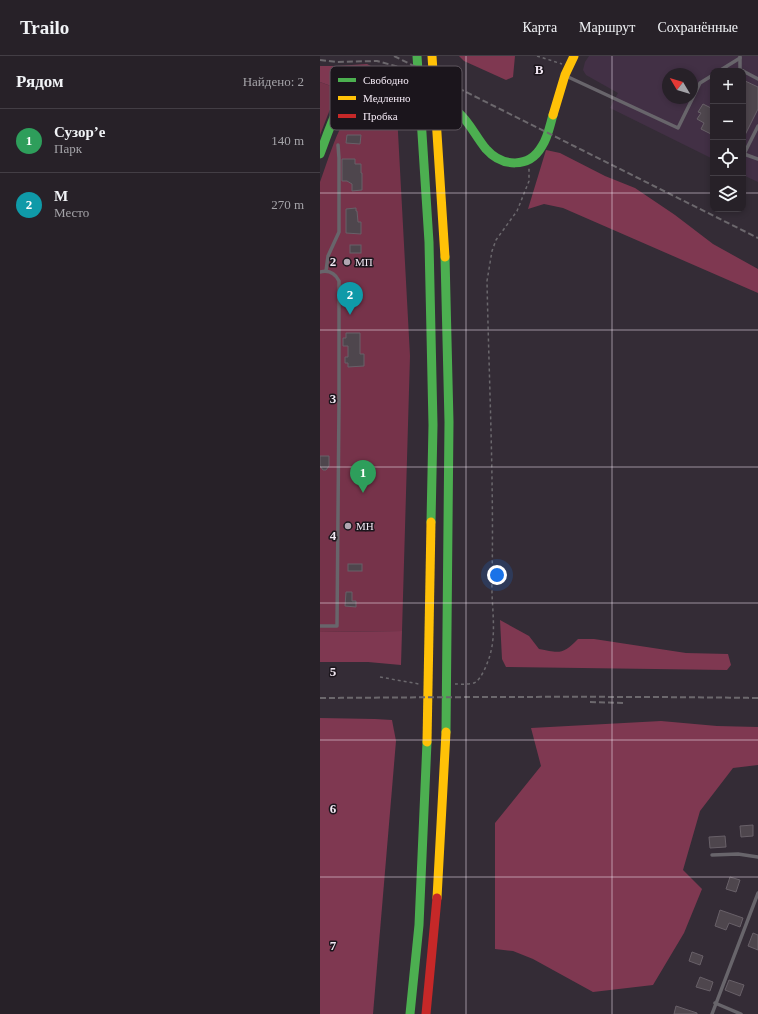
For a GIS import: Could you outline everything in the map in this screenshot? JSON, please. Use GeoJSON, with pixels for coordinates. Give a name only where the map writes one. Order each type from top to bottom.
{"type":"FeatureCollection","features":[{"type":"Feature","properties":{"kind":"main road"},"geometry":{"type":"LineString","coordinates":[[417,56],[418,66]]}},
{"type":"Feature","properties":{"kind":"main road"},"geometry":{"type":"LineString","coordinates":[[432,56],[433,66]]}},
{"type":"Feature","properties":{"kind":"main road"},"geometry":{"type":"LineString","coordinates":[[462,118],[484,147],[495,158],[516,164],[528,161],[540,151],[544,143],[568,66],[574,56]]}},
{"type":"Feature","properties":{"kind":"main road"},"geometry":{"type":"LineString","coordinates":[[320,154],[330,130]]}},
{"type":"Feature","properties":{"kind":"main road"},"geometry":{"type":"LineString","coordinates":[[410,1014],[419,925],[428,741],[430,656],[433,425],[429,242],[423,130]]}},
{"type":"Feature","properties":{"kind":"main road"},"geometry":{"type":"LineString","coordinates":[[426,1014],[435,925],[446,743],[449,422],[445,243],[438,130]]}},
{"type":"Feature","properties":{"kind":"lane"},"geometry":{"type":"LineString","coordinates":[[724,68],[740,57]]}},
{"type":"Feature","properties":{"kind":"lane"},"geometry":{"type":"LineString","coordinates":[[740,57],[740,68]]}},
{"type":"Feature","properties":{"kind":"lane"},"geometry":{"type":"LineString","coordinates":[[746,73],[758,79]]}},
{"type":"Feature","properties":{"kind":"lane"},"geometry":{"type":"LineString","coordinates":[[565,75],[678,128],[700,83],[710,77]]}},
{"type":"Feature","properties":{"kind":"lane"},"geometry":{"type":"LineString","coordinates":[[758,126],[744,154],[758,159]]}},
{"type":"Feature","properties":{"kind":"lane"},"geometry":{"type":"LineString","coordinates":[[326,271],[328,256],[339,232],[338,145]]}},
{"type":"Feature","properties":{"kind":"lane"},"geometry":{"type":"LineString","coordinates":[[320,272],[326,271],[335,275],[339,281],[337,626],[320,626]]}},
{"type":"Feature","properties":{"kind":"lane"},"geometry":{"type":"LineString","coordinates":[[712,855],[738,854],[758,857]]}},
{"type":"Feature","properties":{"kind":"lane"},"geometry":{"type":"LineString","coordinates":[[712,1014],[758,894]]}},
{"type":"Feature","properties":{"kind":"lane"},"geometry":{"type":"LineString","coordinates":[[715,1003],[741,1014]]}},
{"type":"Feature","properties":{"kind":"path"},"geometry":{"type":"LineString","coordinates":[[537,56],[568,66]]}},
{"type":"Feature","properties":{"kind":"path"},"geometry":{"type":"LineString","coordinates":[[452,684],[476,682],[488,662],[494,632],[491,592],[492,536],[487,281],[492,251],[496,240],[517,211],[529,181],[530,171],[528,161]]}},
{"type":"Feature","properties":{"kind":"path"},"geometry":{"type":"LineString","coordinates":[[380,678],[424,684]]}},
{"type":"Feature","properties":{"kind":"shaded area"},"geometry":{"type":"Polygon","coordinates":[[[459,56],[515,56],[513,77],[506,80],[464,61],[459,56]]]}},
{"type":"Feature","properties":{"kind":"shaded area"},"geometry":{"type":"Polygon","coordinates":[[[589,56],[758,56],[758,182],[746,176],[746,68],[710,68],[710,158],[610,108],[618,93],[586,75],[583,70],[585,62],[589,56]]]}},
{"type":"Feature","properties":{"kind":"shaded area"},"geometry":{"type":"Polygon","coordinates":[[[367,64],[371,66],[336,66],[367,64]]]}},
{"type":"Feature","properties":{"kind":"shaded area"},"geometry":{"type":"Polygon","coordinates":[[[320,66],[330,66],[330,86],[320,82],[320,66]]]}},
{"type":"Feature","properties":{"kind":"shaded area"},"geometry":{"type":"Polygon","coordinates":[[[320,82],[330,86],[330,109],[320,135],[320,82]]]}},
{"type":"Feature","properties":{"kind":"shaded area"},"geometry":{"type":"Polygon","coordinates":[[[340,130],[398,130],[410,356],[402,631],[320,632],[320,182],[340,130]]]}},
{"type":"Feature","properties":{"kind":"shaded area"},"geometry":{"type":"Polygon","coordinates":[[[546,150],[560,153],[605,176],[635,188],[675,215],[713,244],[758,269],[758,293],[563,208],[544,204],[528,209],[546,150]]]}},
{"type":"Feature","properties":{"kind":"shaded area"},"geometry":{"type":"Polygon","coordinates":[[[500,620],[529,636],[539,649],[560,652],[568,648],[578,639],[594,639],[686,653],[728,654],[731,665],[727,670],[506,667],[502,659],[500,620]]]}},
{"type":"Feature","properties":{"kind":"shaded area"},"geometry":{"type":"Polygon","coordinates":[[[402,631],[401,665],[368,662],[320,662],[320,632],[402,631]]]}},
{"type":"Feature","properties":{"kind":"shaded area"},"geometry":{"type":"Polygon","coordinates":[[[320,718],[392,720],[396,741],[373,1014],[320,1014],[320,718]]]}},
{"type":"Feature","properties":{"kind":"shaded area"},"geometry":{"type":"Polygon","coordinates":[[[661,721],[717,726],[758,727],[758,765],[733,768],[700,811],[683,870],[702,889],[684,933],[653,985],[593,992],[533,959],[513,951],[495,949],[495,823],[541,766],[531,728],[661,721]]]}},
{"type":"Feature","properties":{"kind":"building"},"geometry":{"type":"Polygon","coordinates":[[[746,81],[758,87],[758,109],[746,133],[746,81]]]}},
{"type":"Feature","properties":{"kind":"building"},"geometry":{"type":"Polygon","coordinates":[[[703,104],[710,108],[710,134],[701,129],[704,123],[697,119],[701,113],[698,112],[703,104]]]}},
{"type":"Feature","properties":{"kind":"building"},"geometry":{"type":"Polygon","coordinates":[[[347,135],[361,135],[360,144],[346,143],[347,135]]]}},
{"type":"Feature","properties":{"kind":"building"},"geometry":{"type":"Polygon","coordinates":[[[342,159],[355,159],[355,164],[361,164],[362,190],[352,191],[352,184],[347,181],[342,181],[342,159]]]}},
{"type":"Feature","properties":{"kind":"building"},"geometry":{"type":"Polygon","coordinates":[[[356,208],[358,222],[361,222],[361,234],[346,233],[346,209],[356,208]]]}},
{"type":"Feature","properties":{"kind":"building"},"geometry":{"type":"Polygon","coordinates":[[[350,245],[361,245],[361,253],[350,253],[350,245]]]}},
{"type":"Feature","properties":{"kind":"building"},"geometry":{"type":"Polygon","coordinates":[[[347,289],[359,289],[359,297],[347,296],[347,289]]]}},
{"type":"Feature","properties":{"kind":"building"},"geometry":{"type":"Polygon","coordinates":[[[346,333],[360,333],[360,354],[364,354],[364,366],[348,367],[348,363],[345,363],[345,357],[348,357],[348,346],[343,346],[343,338],[346,338],[346,333]]]}},
{"type":"Feature","properties":{"kind":"building"},"geometry":{"type":"Polygon","coordinates":[[[320,456],[329,456],[329,466],[326,470],[323,470],[320,466],[320,456]]]}},
{"type":"Feature","properties":{"kind":"building"},"geometry":{"type":"Polygon","coordinates":[[[348,564],[362,564],[362,571],[348,571],[348,564]]]}},
{"type":"Feature","properties":{"kind":"building"},"geometry":{"type":"Polygon","coordinates":[[[346,592],[352,592],[352,601],[356,601],[356,607],[345,606],[346,592]]]}},
{"type":"Feature","properties":{"kind":"building"},"geometry":{"type":"Polygon","coordinates":[[[753,825],[753,836],[741,837],[740,826],[753,825]]]}},
{"type":"Feature","properties":{"kind":"building"},"geometry":{"type":"Polygon","coordinates":[[[725,836],[726,847],[710,848],[709,837],[725,836]]]}},
{"type":"Feature","properties":{"kind":"building"},"geometry":{"type":"Polygon","coordinates":[[[730,877],[740,880],[736,892],[726,889],[730,877]]]}},
{"type":"Feature","properties":{"kind":"building"},"geometry":{"type":"Polygon","coordinates":[[[720,910],[743,918],[740,927],[729,923],[726,930],[715,926],[720,910]]]}},
{"type":"Feature","properties":{"kind":"building"},"geometry":{"type":"Polygon","coordinates":[[[753,933],[758,935],[758,950],[748,946],[753,933]]]}},
{"type":"Feature","properties":{"kind":"building"},"geometry":{"type":"Polygon","coordinates":[[[692,952],[703,956],[700,965],[689,961],[692,952]]]}},
{"type":"Feature","properties":{"kind":"building"},"geometry":{"type":"Polygon","coordinates":[[[700,977],[713,982],[710,991],[696,987],[700,977]]]}},
{"type":"Feature","properties":{"kind":"building"},"geometry":{"type":"Polygon","coordinates":[[[729,980],[744,985],[740,996],[725,990],[729,980]]]}},
{"type":"Feature","properties":{"kind":"building"},"geometry":{"type":"Polygon","coordinates":[[[676,1006],[697,1013],[697,1014],[674,1014],[676,1006]]]}},
{"type":"Feature","properties":{"kind":"railway"},"geometry":{"type":"LineString","coordinates":[[394,56],[414,66]]}},
{"type":"Feature","properties":{"kind":"railway"},"geometry":{"type":"LineString","coordinates":[[320,60],[336,62],[377,61],[396,66]]}},
{"type":"Feature","properties":{"kind":"railway"},"geometry":{"type":"LineString","coordinates":[[462,90],[758,238]]}},
{"type":"Feature","properties":{"kind":"railway"},"geometry":{"type":"LineString","coordinates":[[320,698],[758,698]]}},
{"type":"Feature","properties":{"kind":"railway"},"geometry":{"type":"LineString","coordinates":[[590,702],[624,703]]}},
{"type":"Feature","properties":{"kind":"traffic: fast"},"geometry":{"type":"LineString","coordinates":[[417,56],[418,66]]}},
{"type":"Feature","properties":{"kind":"traffic: fast"},"geometry":{"type":"LineString","coordinates":[[462,116],[492,155],[507,162],[515,163],[530,159],[537,153],[546,139],[553,115]]}},
{"type":"Feature","properties":{"kind":"traffic: fast"},"geometry":{"type":"LineString","coordinates":[[320,154],[330,128]]}},
{"type":"Feature","properties":{"kind":"traffic: fast"},"geometry":{"type":"LineString","coordinates":[[422,130],[429,242],[433,425],[431,522]]}},
{"type":"Feature","properties":{"kind":"traffic: fast"},"geometry":{"type":"LineString","coordinates":[[445,257],[449,422],[446,732]]}},
{"type":"Feature","properties":{"kind":"traffic: fast"},"geometry":{"type":"LineString","coordinates":[[410,1014],[419,925],[427,742]]}},
{"type":"Feature","properties":{"kind":"traffic: slow"},"geometry":{"type":"LineString","coordinates":[[432,56],[433,66]]}},
{"type":"Feature","properties":{"kind":"traffic: slow"},"geometry":{"type":"LineString","coordinates":[[553,115],[565,75],[574,56]]}},
{"type":"Feature","properties":{"kind":"traffic: slow"},"geometry":{"type":"LineString","coordinates":[[437,130],[445,257]]}},
{"type":"Feature","properties":{"kind":"traffic: slow"},"geometry":{"type":"LineString","coordinates":[[427,742],[431,522]]}},
{"type":"Feature","properties":{"kind":"traffic: slow"},"geometry":{"type":"LineString","coordinates":[[437,898],[446,732]]}},
{"type":"Feature","properties":{"kind":"traffic: jam"},"geometry":{"type":"LineString","coordinates":[[426,1014],[437,898]]}},
{"type":"Feature","properties":{"kind":"place","name":"МП"},"geometry":{"type":"Point","coordinates":[347,262]}},
{"type":"Feature","properties":{"kind":"place","name":"М"},"geometry":{"type":"Point","coordinates":[350,315]}},
{"type":"Feature","properties":{"kind":"place","name":"Сузорʼе"},"geometry":{"type":"Point","coordinates":[363,493]}},
{"type":"Feature","properties":{"kind":"place","name":"МН"},"geometry":{"type":"Point","coordinates":[348,526]}}]}
